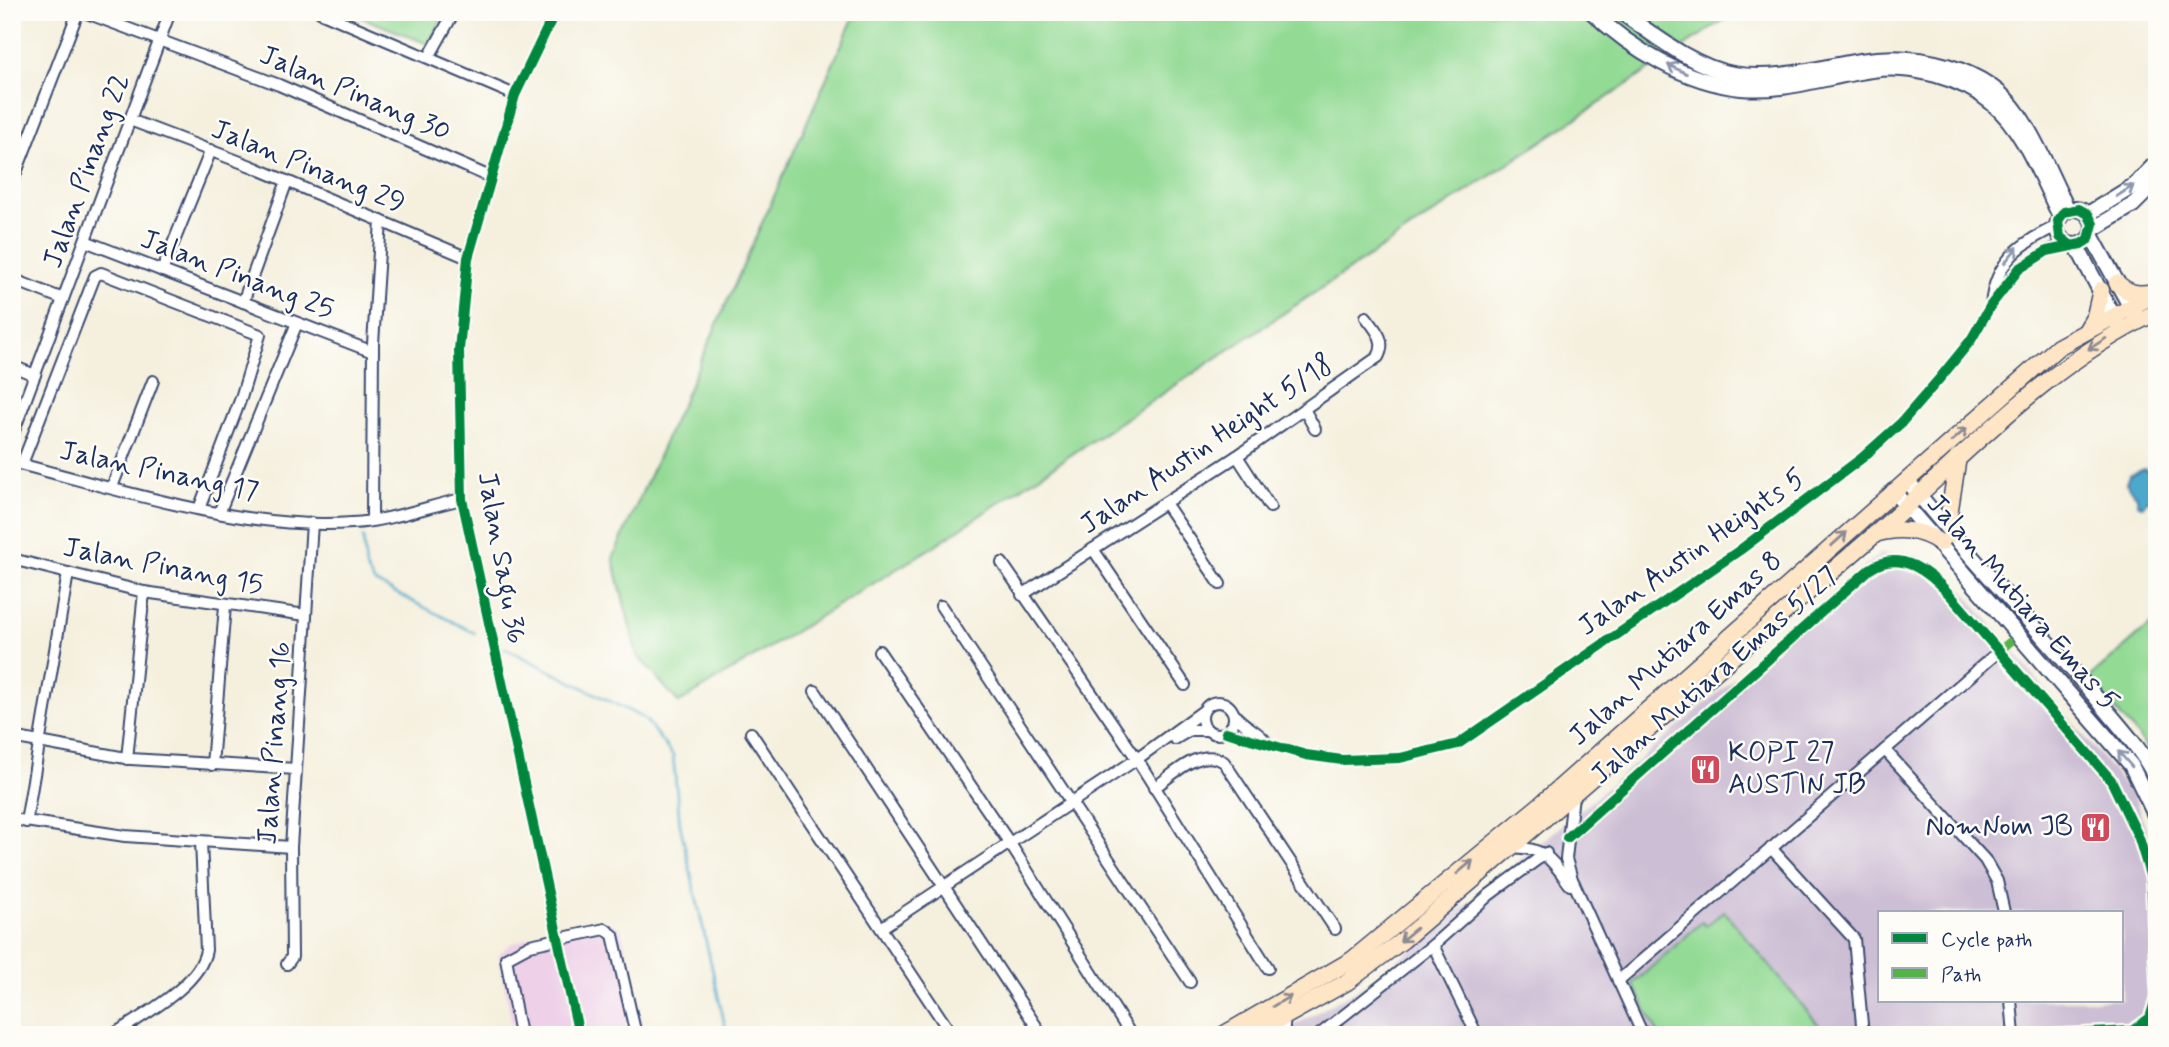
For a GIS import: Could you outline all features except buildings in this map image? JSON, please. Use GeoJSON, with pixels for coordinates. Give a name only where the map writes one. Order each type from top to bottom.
{"type":"FeatureCollection","features":[{"type":"Feature","properties":{"kind":"main road"},"geometry":{"type":"LineString","coordinates":[[2118,283],[2126,291],[2139,295],[2157,292]]}},
{"type":"Feature","properties":{"kind":"main road"},"geometry":{"type":"LineString","coordinates":[[2084,333],[2095,316],[2101,290]]}},
{"type":"Feature","properties":{"kind":"main road","name":"Jalan Mutiara Emas 8"},"geometry":{"type":"LineString","coordinates":[[1223,1035],[1352,960],[1539,806],[2059,346],[2084,333],[2117,323],[2135,314],[2157,292]]}},
{"type":"Feature","properties":{"kind":"main road","name":"Jalan Mutiara Emas 8"},"geometry":{"type":"LineString","coordinates":[[2135,314],[2157,312]]}},
{"type":"Feature","properties":{"kind":"main road","name":"Jalan Mutiara Emas 8"},"geometry":{"type":"LineString","coordinates":[[1252,1035],[1347,982],[1403,940],[1875,534],[1958,457],[2117,323]]}},
{"type":"Feature","properties":{"kind":"main road"},"geometry":{"type":"LineString","coordinates":[[1875,534],[1889,530],[1914,530],[1946,539],[1958,457]]}},
{"type":"Feature","properties":{"kind":"street"},"geometry":{"type":"LineString","coordinates":[[12,183],[78,12]]}},
{"type":"Feature","properties":{"kind":"street","name":"Jalan Pinang 30"},"geometry":{"type":"LineString","coordinates":[[84,12],[279,85],[490,177]]}},
{"type":"Feature","properties":{"kind":"street","name":"Jalan Pinang 22"},"geometry":{"type":"LineString","coordinates":[[12,436],[170,12]]}},
{"type":"Feature","properties":{"kind":"street"},"geometry":{"type":"LineString","coordinates":[[320,12],[515,95]]}},
{"type":"Feature","properties":{"kind":"street"},"geometry":{"type":"LineString","coordinates":[[429,57],[454,12]]}},
{"type":"Feature","properties":{"kind":"street","name":"Jalan Sagu 36"},"geometry":{"type":"LineString","coordinates":[[555,12],[515,95],[468,258],[459,350],[462,499],[579,1035]]}},
{"type":"Feature","properties":{"kind":"street"},"geometry":{"type":"LineString","coordinates":[[1592,12],[1637,48],[1680,72],[1741,88],[1796,85],[1872,70],[1897,69],[1955,82],[1994,104],[2010,123],[2062,217]]}},
{"type":"Feature","properties":{"kind":"street"},"geometry":{"type":"LineString","coordinates":[[1621,12],[1706,65],[1732,74],[1777,75],[1888,59],[1918,60],[1952,68],[2001,94],[2019,115],[2062,217],[2060,237],[2073,245],[2101,290],[2117,323]]}},
{"type":"Feature","properties":{"kind":"street","name":"Jalan Pinang 29"},"geometry":{"type":"LineString","coordinates":[[130,120],[287,181],[468,258]]}},
{"type":"Feature","properties":{"kind":"street"},"geometry":{"type":"LineString","coordinates":[[162,271],[211,150]]}},
{"type":"Feature","properties":{"kind":"street"},"geometry":{"type":"LineString","coordinates":[[2088,215],[2135,185],[2157,162]]}},
{"type":"Feature","properties":{"kind":"street"},"geometry":{"type":"LineString","coordinates":[[243,302],[287,181]]}},
{"type":"Feature","properties":{"kind":"street"},"geometry":{"type":"LineString","coordinates":[[2073,245],[2085,242],[2092,232],[2133,205],[2157,181]]}},
{"type":"Feature","properties":{"kind":"street"},"geometry":{"type":"LineString","coordinates":[[2062,217],[2079,209],[2088,215],[2092,232],[2135,314]]}},
{"type":"Feature","properties":{"kind":"street","name":"Jalan Austin Heights 5"},"geometry":{"type":"LineString","coordinates":[[1991,305],[1997,278],[2011,254],[2062,217]]}},
{"type":"Feature","properties":{"kind":"street"},"geometry":{"type":"LineString","coordinates":[[372,520],[373,352],[382,221]]}},
{"type":"Feature","properties":{"kind":"street","name":"Jalan Pinang 25"},"geometry":{"type":"LineString","coordinates":[[85,241],[373,352]]}},
{"type":"Feature","properties":{"kind":"street","name":"Jalan Austin Heights 5"},"geometry":{"type":"LineString","coordinates":[[1226,733],[1324,759],[1371,761],[1444,750],[1472,736],[1740,550],[1862,458],[1901,423],[1940,378],[1971,340],[1991,305],[2028,262],[2048,251],[2073,245]]}},
{"type":"Feature","properties":{"kind":"street"},"geometry":{"type":"LineString","coordinates":[[17,463],[94,280],[102,274],[260,335],[241,398],[199,509]]}},
{"type":"Feature","properties":{"kind":"street"},"geometry":{"type":"LineString","coordinates":[[12,279],[63,299]]}},
{"type":"Feature","properties":{"kind":"street","name":"Jalan Austin Height 5/18"},"geometry":{"type":"LineString","coordinates":[[1022,595],[1237,456],[1378,357],[1383,349],[1381,338],[1366,317]]}},
{"type":"Feature","properties":{"kind":"street"},"geometry":{"type":"LineString","coordinates":[[219,513],[297,323]]}},
{"type":"Feature","properties":{"kind":"street"},"geometry":{"type":"LineString","coordinates":[[12,366],[35,375]]}},
{"type":"Feature","properties":{"kind":"street"},"geometry":{"type":"LineString","coordinates":[[112,487],[153,381]]}},
{"type":"Feature","properties":{"kind":"street"},"geometry":{"type":"LineString","coordinates":[[1304,409],[1315,429]]}},
{"type":"Feature","properties":{"kind":"street"},"geometry":{"type":"LineString","coordinates":[[1237,456],[1270,507]]}},
{"type":"Feature","properties":{"kind":"street","name":"Jalan Pinang 17"},"geometry":{"type":"LineString","coordinates":[[17,463],[199,509],[312,523],[372,520],[462,499]]}},
{"type":"Feature","properties":{"kind":"street","name":"Jalan Mutiara Emas 5"},"geometry":{"type":"LineString","coordinates":[[1907,480],[1946,539],[2017,636],[2131,765],[2157,819]]}},
{"type":"Feature","properties":{"kind":"street","name":"Jalan Mutiara Emas 5"},"geometry":{"type":"LineString","coordinates":[[1893,491],[1905,506],[1946,539],[2077,675],[2143,755],[2157,782]]}},
{"type":"Feature","properties":{"kind":"street"},"geometry":{"type":"LineString","coordinates":[[1164,503],[1220,584]]}},
{"type":"Feature","properties":{"kind":"street","name":"Jalan Pinang 16"},"geometry":{"type":"LineString","coordinates":[[287,964],[292,957],[290,847],[312,523]]}},
{"type":"Feature","properties":{"kind":"street"},"geometry":{"type":"LineString","coordinates":[[1093,549],[1185,685]]}},
{"type":"Feature","properties":{"kind":"street","name":"Jalan Pinang 15"},"geometry":{"type":"LineString","coordinates":[[12,559],[144,592],[225,606],[306,615]]}},
{"type":"Feature","properties":{"kind":"street"},"geometry":{"type":"LineString","coordinates":[[1002,563],[1022,595],[1141,757],[1154,788],[1268,968]]}},
{"type":"Feature","properties":{"kind":"street","name":"Jalan Mutiara Emas 5/27"},"geometry":{"type":"LineString","coordinates":[[1567,838],[1870,569],[1882,563],[1915,565],[1931,574],[1998,652]]}},
{"type":"Feature","properties":{"kind":"street"},"geometry":{"type":"LineString","coordinates":[[26,822],[68,573]]}},
{"type":"Feature","properties":{"kind":"street"},"geometry":{"type":"LineString","coordinates":[[127,759],[144,592]]}},
{"type":"Feature","properties":{"kind":"street"},"geometry":{"type":"LineString","coordinates":[[212,765],[225,606]]}},
{"type":"Feature","properties":{"kind":"street"},"geometry":{"type":"LineString","coordinates":[[941,607],[1190,982]]}},
{"type":"Feature","properties":{"kind":"street"},"geometry":{"type":"LineString","coordinates":[[880,650],[1009,842],[1131,1035]]}},
{"type":"Feature","properties":{"kind":"street"},"geometry":{"type":"LineString","coordinates":[[1618,981],[1998,652],[2111,780],[2147,859],[2154,897],[2157,995],[2150,1018],[2132,1031],[2049,1035]]}},
{"type":"Feature","properties":{"kind":"street"},"geometry":{"type":"LineString","coordinates":[[815,691],[1042,1035]]}},
{"type":"Feature","properties":{"kind":"street"},"geometry":{"type":"LineString","coordinates":[[1141,757],[1149,747],[1210,704],[1220,702],[1230,706],[1248,729],[1262,736],[1266,742]]}},
{"type":"Feature","properties":{"kind":"street"},"geometry":{"type":"LineString","coordinates":[[1203,711],[1202,721],[1207,730]]}},
{"type":"Feature","properties":{"kind":"street"},"geometry":{"type":"LineString","coordinates":[[881,928],[1141,757],[1186,732],[1207,730],[1216,734],[1226,733],[1233,725],[1235,715]]}},
{"type":"Feature","properties":{"kind":"street"},"geometry":{"type":"LineString","coordinates":[[751,733],[952,1035]]}},
{"type":"Feature","properties":{"kind":"street"},"geometry":{"type":"LineString","coordinates":[[12,737],[127,759],[296,769]]}},
{"type":"Feature","properties":{"kind":"street"},"geometry":{"type":"LineString","coordinates":[[1885,750],[1985,860],[1997,881],[2004,911]]}},
{"type":"Feature","properties":{"kind":"street"},"geometry":{"type":"LineString","coordinates":[[1154,788],[1201,757],[1217,758],[1224,762],[1335,929]]}},
{"type":"Feature","properties":{"kind":"street"},"geometry":{"type":"LineString","coordinates":[[1573,795],[1566,859],[1578,896],[1643,1035]]}},
{"type":"Feature","properties":{"kind":"street"},"geometry":{"type":"LineString","coordinates":[[12,819],[201,842],[290,847]]}},
{"type":"Feature","properties":{"kind":"street"},"geometry":{"type":"LineString","coordinates":[[121,1033],[189,982],[201,966],[206,950],[201,842]]}},
{"type":"Feature","properties":{"kind":"street"},"geometry":{"type":"LineString","coordinates":[[1510,847],[1530,848],[1546,853],[1578,896]]}},
{"type":"Feature","properties":{"kind":"street"},"geometry":{"type":"LineString","coordinates":[[1771,848],[1854,939],[1863,1035]]}},
{"type":"Feature","properties":{"kind":"street"},"geometry":{"type":"LineString","coordinates":[[1319,1035],[1433,945],[1489,895],[1546,853]]}},
{"type":"Feature","properties":{"kind":"street"},"geometry":{"type":"LineString","coordinates":[[520,1035],[506,958],[530,945],[605,929],[612,932],[636,1035]]}},
{"type":"Feature","properties":{"kind":"street"},"geometry":{"type":"LineString","coordinates":[[1433,945],[1476,1035]]}},
{"type":"Feature","properties":{"kind":"street"},"geometry":{"type":"LineString","coordinates":[[2011,1002],[2014,1035]]}},
{"type":"Feature","properties":{"kind":"street"},"geometry":{"type":"LineString","coordinates":[[1283,1035],[1285,1017]]}},
{"type":"Feature","properties":{"kind":"shaded area"},"geometry":{"type":"Polygon","coordinates":[[[1881,553],[1915,556],[1949,573],[2135,798],[2157,860],[2157,1035],[1278,1035],[1372,981],[1588,804],[1881,553]]]}},
{"type":"Feature","properties":{"kind":"shaded area"},"geometry":{"type":"Polygon","coordinates":[[[606,922],[621,928],[645,1035],[514,1035],[499,954],[511,944],[530,937],[606,922]]]}},
{"type":"Feature","properties":{"kind":"green space"},"geometry":{"type":"Polygon","coordinates":[[[348,12],[446,12],[428,44],[348,12]]]}},
{"type":"Feature","properties":{"kind":"green space"},"geometry":{"type":"Polygon","coordinates":[[[856,12],[1736,12],[931,548],[679,703],[637,655],[613,558],[856,12]]]}},
{"type":"Feature","properties":{"kind":"green space"},"geometry":{"type":"Polygon","coordinates":[[[2157,619],[2157,764],[2138,736],[2088,679],[2157,619]]]}},
{"type":"Feature","properties":{"kind":"green space"},"geometry":{"type":"Polygon","coordinates":[[[1724,911],[1827,1035],[1659,1035],[1633,984],[1702,922],[1706,926],[1724,911]]]}},
{"type":"Feature","properties":{"kind":"water"},"geometry":{"type":"Polygon","coordinates":[[[2144,469],[2155,474],[2157,500],[2149,500],[2142,506],[2137,504],[2137,496],[2126,483],[2129,475],[2144,469]]]}},
{"type":"Feature","properties":{"kind":"waterway"},"geometry":{"type":"LineString","coordinates":[[363,537],[366,568],[374,582],[475,633]]}},
{"type":"Feature","properties":{"kind":"waterway"},"geometry":{"type":"LineString","coordinates":[[505,648],[645,719],[673,756],[680,825],[727,1035]]}},
{"type":"Feature","properties":{"kind":"marked path"},"geometry":{"type":"LineString","coordinates":[[1998,652],[2017,636]]}},
{"type":"Feature","properties":{"kind":"cycle path"},"geometry":{"type":"LineString","coordinates":[[555,12],[515,95],[468,258],[459,350],[462,499],[579,1035]]}},
{"type":"Feature","properties":{"kind":"cycle path"},"geometry":{"type":"LineString","coordinates":[[1226,732],[1306,755],[1342,760],[1400,758],[1458,744],[1740,550],[1862,458],[1901,423],[1940,378],[1971,340],[1991,305],[2019,269],[2047,251],[2081,244],[2089,239],[2093,224],[2088,214],[2079,209],[2064,212],[2058,221],[2060,237],[2069,244]]}},
{"type":"Feature","properties":{"kind":"cycle path"},"geometry":{"type":"LineString","coordinates":[[1567,838],[1870,569],[1893,561],[1914,566],[1950,595],[2111,780],[2139,838],[2151,878],[2157,995],[2150,1018],[2132,1031],[2049,1035]]}},
{"type":"Feature","properties":{"kind":"place","name":"KOPI 27 AUSTIN JB"},"geometry":{"type":"Point","coordinates":[1705,769]}},
{"type":"Feature","properties":{"kind":"place","name":"NomNom JB"},"geometry":{"type":"Point","coordinates":[2096,827]}}]}
